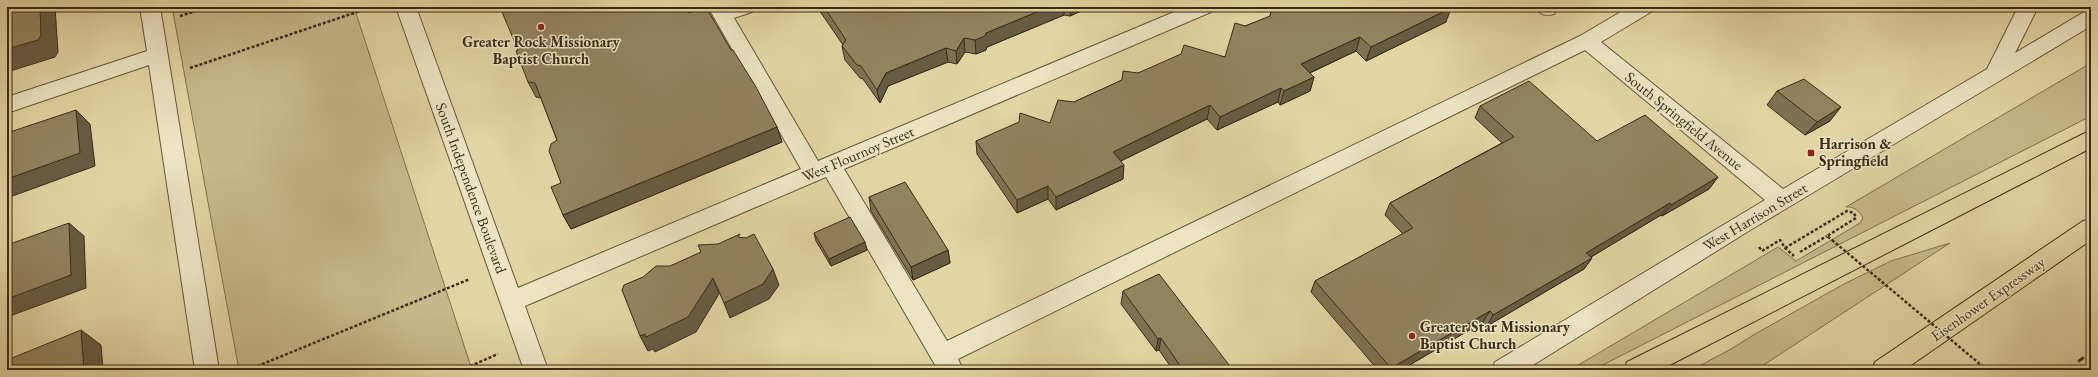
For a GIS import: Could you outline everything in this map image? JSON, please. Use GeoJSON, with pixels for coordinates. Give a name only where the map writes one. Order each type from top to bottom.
{"type":"FeatureCollection","features":[{"type":"Feature","properties":{"kind":"highway"},"geometry":{"type":"LineString","coordinates":[[1636,370],[2091,138]]}},
{"type":"Feature","properties":{"kind":"highway","name":"Eisenhower Expressway"},"geometry":{"type":"LineString","coordinates":[[1884,370],[2091,228]]}},
{"type":"Feature","properties":{"kind":"street"},"geometry":{"type":"LineString","coordinates":[[150,7],[208,370]]}},
{"type":"Feature","properties":{"kind":"street","name":"South Independence Boulevard"},"geometry":{"type":"LineString","coordinates":[[406,7],[536,370]]}},
{"type":"Feature","properties":{"kind":"street"},"geometry":{"type":"LineString","coordinates":[[744,7],[720,11],[947,363],[1587,41],[1644,7]]}},
{"type":"Feature","properties":{"kind":"street","name":"West Flournoy Street"},"geometry":{"type":"LineString","coordinates":[[512,301],[1204,7]]}},
{"type":"Feature","properties":{"kind":"street"},"geometry":{"type":"LineString","coordinates":[[1994,75],[2028,7]]}},
{"type":"Feature","properties":{"kind":"street","name":"West Harrison Street"},"geometry":{"type":"LineString","coordinates":[[1504,370],[1782,201],[2091,18]]}},
{"type":"Feature","properties":{"kind":"street","name":"South Springfield Avenue"},"geometry":{"type":"LineString","coordinates":[[1587,41],[1782,201]]}},
{"type":"Feature","properties":{"kind":"street"},"geometry":{"type":"LineString","coordinates":[[7,105],[157,55]]}},
{"type":"Feature","properties":{"kind":"path"},"geometry":{"type":"LineString","coordinates":[[179,16],[208,7]]}},
{"type":"Feature","properties":{"kind":"path"},"geometry":{"type":"LineString","coordinates":[[190,68],[369,8]]}},
{"type":"Feature","properties":{"kind":"path"},"geometry":{"type":"LineString","coordinates":[[1757,244],[1762,251],[1780,240],[1785,248],[1794,256],[1856,218],[1854,213],[1847,211],[1785,248]]}},
{"type":"Feature","properties":{"kind":"path"},"geometry":{"type":"LineString","coordinates":[[1827,236],[1987,370]]}},
{"type":"Feature","properties":{"kind":"path"},"geometry":{"type":"LineString","coordinates":[[248,370],[470,279]]}},
{"type":"Feature","properties":{"kind":"path"},"geometry":{"type":"LineString","coordinates":[[461,370],[498,354]]}},
{"type":"Feature","properties":{"kind":"shaded area"},"geometry":{"type":"Polygon","coordinates":[[[172,7],[354,7],[472,370],[239,370],[172,7]]]}},
{"type":"Feature","properties":{"kind":"shaded area"},"geometry":{"type":"Polygon","coordinates":[[[2091,63],[2091,116],[1593,370],[1570,370],[1778,247],[1796,261],[1860,223],[1863,218],[1860,213],[1854,208],[1846,207],[2091,63]]]}},
{"type":"Feature","properties":{"kind":"shaded area"},"geometry":{"type":"Polygon","coordinates":[[[1950,243],[1756,370],[1692,370],[1844,284],[1891,261],[1950,243]]]}},
{"type":"Feature","properties":{"kind":"building"},"geometry":{"type":"Polygon","coordinates":[[[7,7],[40,7],[41,35],[38,40],[7,49],[7,7]]]}},
{"type":"Feature","properties":{"kind":"building"},"geometry":{"type":"Polygon","coordinates":[[[500,7],[685,7],[689,13],[706,7],[731,50],[733,50],[756,87],[777,127],[563,215],[551,187],[561,183],[549,151],[551,144],[557,140],[535,83],[528,82],[516,51],[518,50],[500,7]]]}},
{"type":"Feature","properties":{"kind":"building"},"geometry":{"type":"Polygon","coordinates":[[[824,7],[1049,7],[986,33],[985,36],[975,40],[964,38],[956,51],[946,48],[886,73],[877,90],[861,66],[857,65],[842,46],[846,40],[824,7]]]}},
{"type":"Feature","properties":{"kind":"building"},"geometry":{"type":"Polygon","coordinates":[[[1281,7],[1451,8],[1371,47],[1360,37],[1301,64],[1314,77],[1284,91],[1281,88],[1220,117],[1210,105],[1113,152],[1124,165],[1056,197],[1048,186],[1017,200],[976,141],[1019,122],[1020,113],[1050,123],[1058,100],[1074,102],[1122,80],[1123,71],[1138,73],[1181,54],[1184,45],[1225,57],[1235,23],[1245,26],[1270,16],[1271,11],[1281,7]]]}},
{"type":"Feature","properties":{"kind":"building"},"geometry":{"type":"Polygon","coordinates":[[[1804,79],[1841,107],[1817,122],[1777,91],[1804,79]]]}},
{"type":"Feature","properties":{"kind":"building"},"geometry":{"type":"Polygon","coordinates":[[[1529,81],[1597,141],[1645,115],[1718,177],[1671,205],[1670,203],[1586,253],[1592,258],[1493,315],[1490,311],[1391,368],[1315,281],[1413,228],[1390,203],[1514,137],[1480,106],[1529,81]]]}},
{"type":"Feature","properties":{"kind":"building"},"geometry":{"type":"Polygon","coordinates":[[[76,110],[80,153],[7,179],[7,133],[76,110]]]}},
{"type":"Feature","properties":{"kind":"building"},"geometry":{"type":"Polygon","coordinates":[[[905,182],[948,250],[911,267],[869,197],[905,182]]]}},
{"type":"Feature","properties":{"kind":"building"},"geometry":{"type":"Polygon","coordinates":[[[850,217],[865,242],[829,259],[814,233],[850,217]]]}},
{"type":"Feature","properties":{"kind":"building"},"geometry":{"type":"Polygon","coordinates":[[[69,223],[71,275],[7,299],[7,245],[69,223]]]}},
{"type":"Feature","properties":{"kind":"building"},"geometry":{"type":"Polygon","coordinates":[[[740,234],[738,237],[746,238],[754,234],[773,269],[763,284],[724,303],[713,278],[688,317],[646,337],[645,334],[640,336],[622,290],[624,285],[643,277],[656,266],[670,266],[701,252],[698,245],[718,244],[740,234]]]}},
{"type":"Feature","properties":{"kind":"building"},"geometry":{"type":"Polygon","coordinates":[[[1159,274],[1233,370],[1183,370],[1161,338],[1158,339],[1123,291],[1159,274]]]}},
{"type":"Feature","properties":{"kind":"building"},"geometry":{"type":"Polygon","coordinates":[[[81,330],[84,370],[7,370],[7,360],[81,330]]]}},
{"type":"Feature","properties":{"kind":"railway"},"geometry":{"type":"LineString","coordinates":[[2067,370],[2091,352]]}},
{"type":"Feature","properties":{"kind":"place","name":"Greater Rock Missionary Baptist Church"},"geometry":{"type":"Point","coordinates":[541,27]}},
{"type":"Feature","properties":{"kind":"place","name":"Harrison & Springfield"},"geometry":{"type":"Point","coordinates":[1811,153]}},
{"type":"Feature","properties":{"kind":"place","name":"Greater Star Missionary Baptist Church"},"geometry":{"type":"Point","coordinates":[1412,336]}}]}
